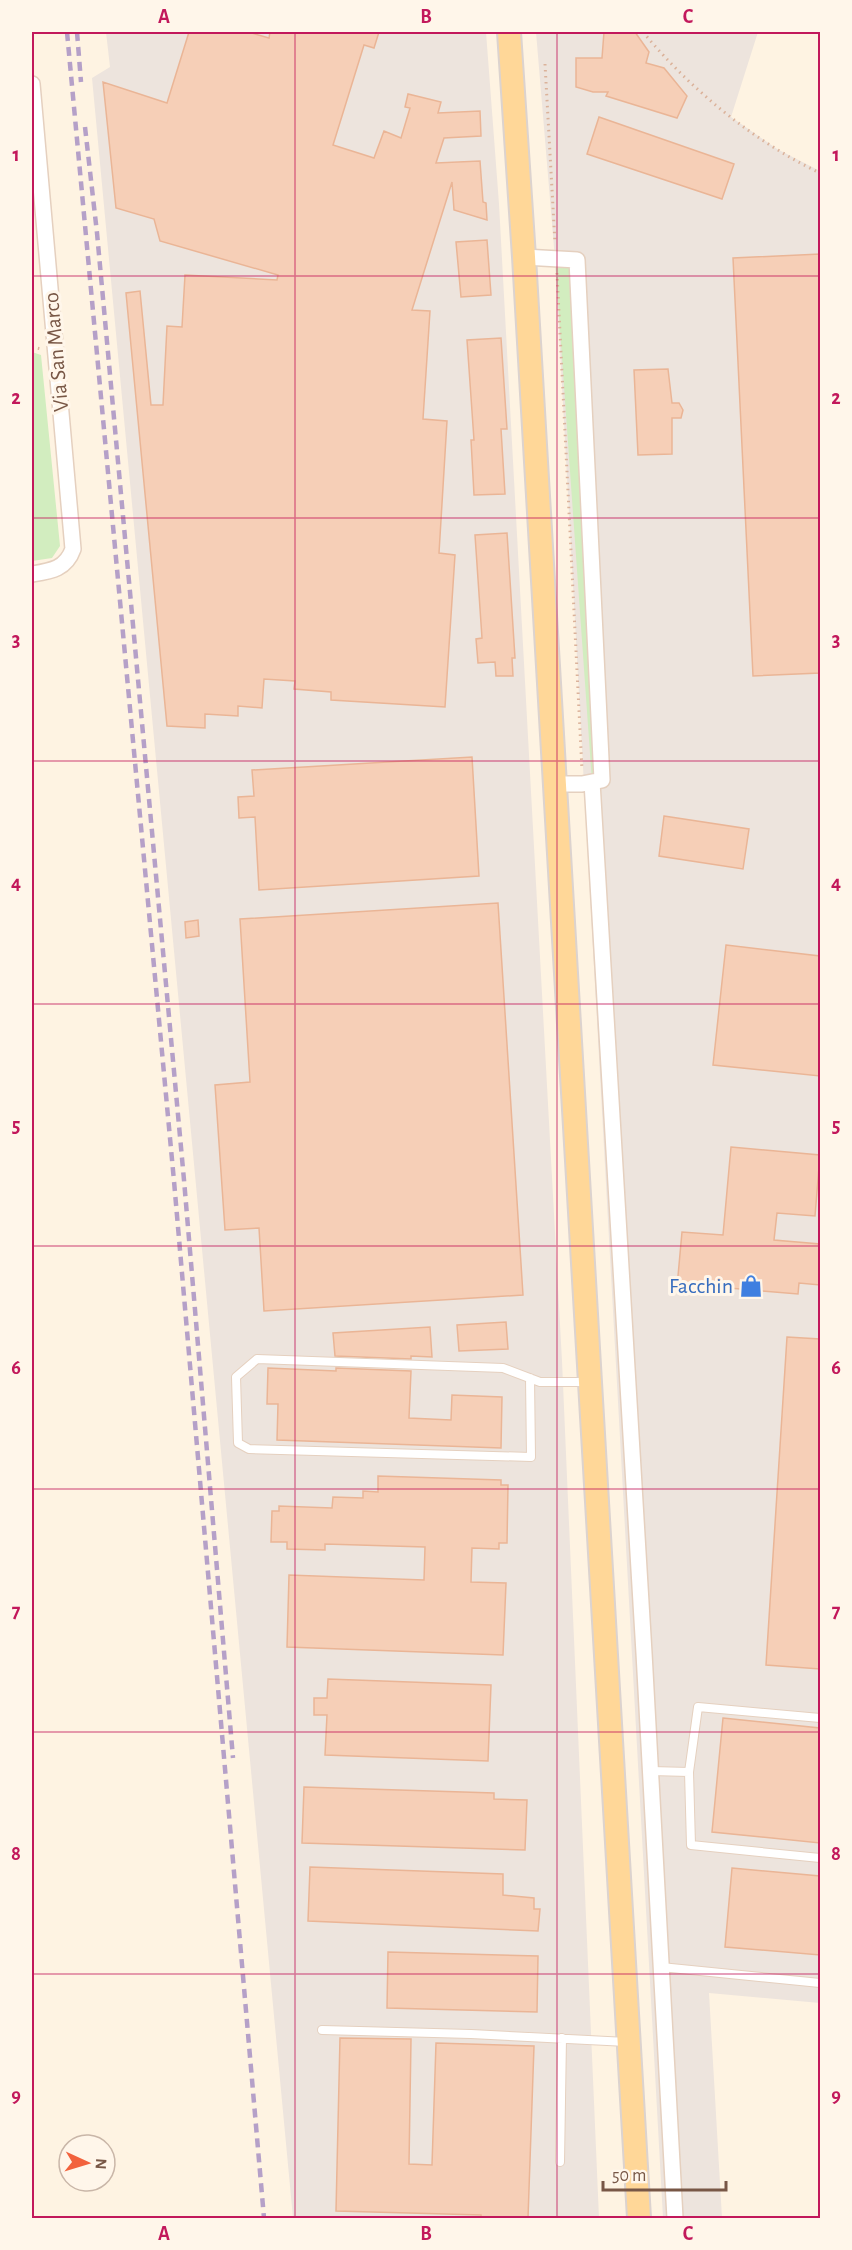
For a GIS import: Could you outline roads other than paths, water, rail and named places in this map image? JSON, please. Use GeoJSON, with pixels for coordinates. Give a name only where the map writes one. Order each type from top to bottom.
{"type":"FeatureCollection","features":[{"type":"Feature","properties":{"kind":"main road"},"geometry":{"type":"LineString","coordinates":[[509,32],[639,2218]]}},
{"type":"Feature","properties":{"kind":"street","name":"Via San Marco"},"geometry":{"type":"LineString","coordinates":[[32,84],[74,549],[69,560],[53,570],[32,574]]}},
{"type":"Feature","properties":{"kind":"street"},"geometry":{"type":"LineString","coordinates":[[524,257],[577,260],[602,780],[555,783]]}},
{"type":"Feature","properties":{"kind":"street"},"geometry":{"type":"LineString","coordinates":[[592,782],[651,1771],[675,2218]]}},
{"type":"Feature","properties":{"kind":"lane"},"geometry":{"type":"LineString","coordinates":[[530,1378],[531,1457],[249,1449],[238,1443],[236,1377],[257,1359],[503,1368],[530,1378],[540,1382],[589,1382]]}},
{"type":"Feature","properties":{"kind":"lane"},"geometry":{"type":"LineString","coordinates":[[820,1718],[698,1707],[689,1772],[691,1845],[820,1858]]}},
{"type":"Feature","properties":{"kind":"lane"},"geometry":{"type":"LineString","coordinates":[[651,1771],[689,1772]]}},
{"type":"Feature","properties":{"kind":"lane"},"geometry":{"type":"LineString","coordinates":[[661,1967],[820,1983]]}},
{"type":"Feature","properties":{"kind":"lane"},"geometry":{"type":"LineString","coordinates":[[322,2030],[628,2042]]}},
{"type":"Feature","properties":{"kind":"lane"},"geometry":{"type":"LineString","coordinates":[[560,2162],[562,2038]]}},
{"type":"Feature","properties":{"kind":"railway"},"geometry":{"type":"LineString","coordinates":[[67,32],[174,1181],[264,2218]]}},
{"type":"Feature","properties":{"kind":"railway"},"geometry":{"type":"LineString","coordinates":[[77,32],[81,82]]}},
{"type":"Feature","properties":{"kind":"railway"},"geometry":{"type":"LineString","coordinates":[[85,127],[97,233],[184,1180],[233,1758]]}},
{"type":"Feature","properties":{"kind":"place","name":"Facchin"},"geometry":{"type":"Point","coordinates":[751,1286]}}]}
